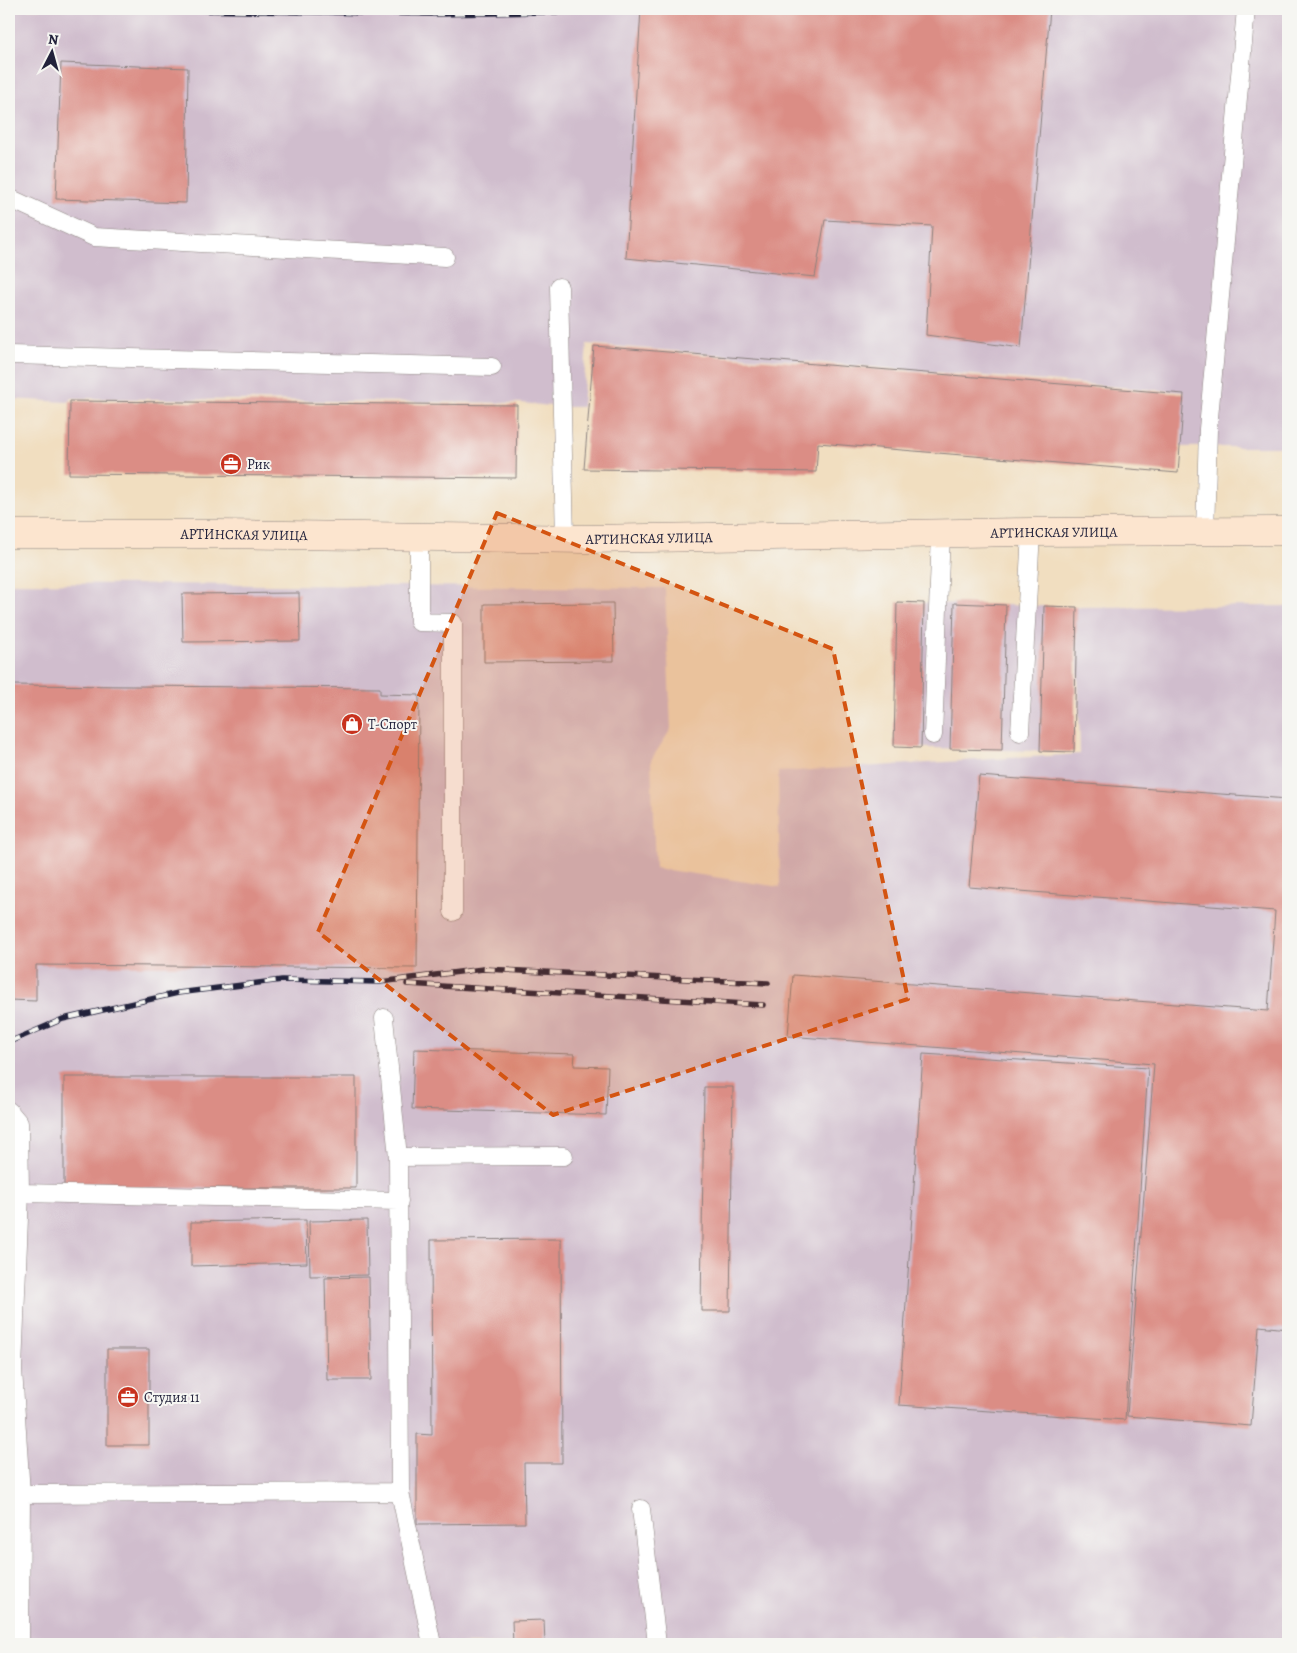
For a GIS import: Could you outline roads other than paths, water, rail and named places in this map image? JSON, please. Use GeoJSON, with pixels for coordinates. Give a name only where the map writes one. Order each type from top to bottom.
{"type":"FeatureCollection","features":[{"type":"Feature","properties":{"kind":"street","name":"АРТИНСКАЯ УЛИЦА"},"geometry":{"type":"LineString","coordinates":[[9,534],[217,534],[566,539],[1030,532],[1288,531]]}},
{"type":"Feature","properties":{"kind":"lane"},"geometry":{"type":"LineString","coordinates":[[1205,532],[1208,428],[1246,9]]}},
{"type":"Feature","properties":{"kind":"lane"},"geometry":{"type":"LineString","coordinates":[[9,198],[94,237],[445,257]]}},
{"type":"Feature","properties":{"kind":"lane"},"geometry":{"type":"LineString","coordinates":[[559,287],[566,539]]}},
{"type":"Feature","properties":{"kind":"lane"},"geometry":{"type":"LineString","coordinates":[[9,355],[492,367]]}},
{"type":"Feature","properties":{"kind":"lane"},"geometry":{"type":"LineString","coordinates":[[1020,732],[1030,532]]}},
{"type":"Feature","properties":{"kind":"lane"},"geometry":{"type":"LineString","coordinates":[[933,735],[941,533]]}},
{"type":"Feature","properties":{"kind":"lane"},"geometry":{"type":"LineString","coordinates":[[419,537],[419,622],[453,623],[453,912]]}},
{"type":"Feature","properties":{"kind":"lane"},"geometry":{"type":"LineString","coordinates":[[384,1018],[398,1157],[400,1492],[432,1644]]}},
{"type":"Feature","properties":{"kind":"lane"},"geometry":{"type":"LineString","coordinates":[[9,1111],[20,1123],[20,1193],[13,1369],[21,1494],[14,1614],[20,1644]]}},
{"type":"Feature","properties":{"kind":"lane"},"geometry":{"type":"LineString","coordinates":[[398,1157],[564,1156]]}},
{"type":"Feature","properties":{"kind":"lane"},"geometry":{"type":"LineString","coordinates":[[20,1193],[399,1200]]}},
{"type":"Feature","properties":{"kind":"lane"},"geometry":{"type":"LineString","coordinates":[[21,1494],[400,1492]]}},
{"type":"Feature","properties":{"kind":"lane"},"geometry":{"type":"LineString","coordinates":[[641,1509],[657,1644]]}},
{"type":"Feature","properties":{"kind":"railway"},"geometry":{"type":"LineString","coordinates":[[124,9],[438,14],[602,11]]}},
{"type":"Feature","properties":{"kind":"railway"},"geometry":{"type":"LineString","coordinates":[[9,1042],[63,1019],[178,993],[282,980],[380,982],[483,969],[768,983]]}},
{"type":"Feature","properties":{"kind":"railway"},"geometry":{"type":"LineString","coordinates":[[407,984],[763,1005]]}},
{"type":"Feature","properties":{"kind":"place","name":"Рик"},"geometry":{"type":"Point","coordinates":[231,464]}},
{"type":"Feature","properties":{"kind":"place","name":"Т-Спорт"},"geometry":{"type":"Point","coordinates":[352,724]}},
{"type":"Feature","properties":{"kind":"place","name":"Студия 11"},"geometry":{"type":"Point","coordinates":[128,1397]}}]}
